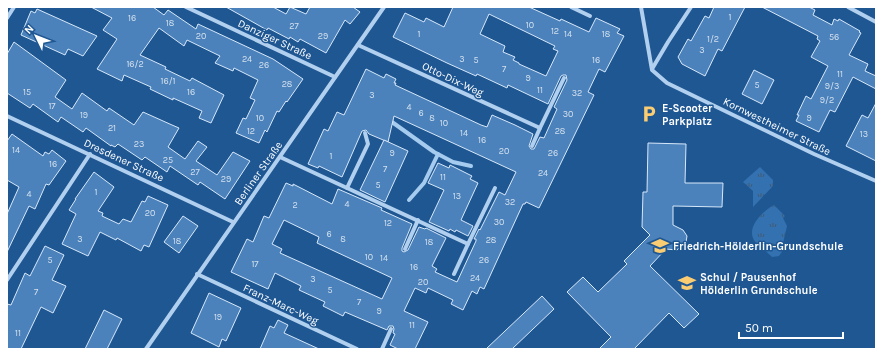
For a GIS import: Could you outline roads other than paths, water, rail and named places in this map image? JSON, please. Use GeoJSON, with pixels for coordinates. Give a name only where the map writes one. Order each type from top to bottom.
{"type":"FeatureCollection","features":[{"type":"Feature","properties":{"kind":"street"},"geometry":{"type":"LineString","coordinates":[[7,18],[14,7]]}},
{"type":"Feature","properties":{"kind":"street","name":"Danziger Straße"},"geometry":{"type":"LineString","coordinates":[[186,7],[335,77]]}},
{"type":"Feature","properties":{"kind":"street","name":"Berliner Straße"},"geometry":{"type":"LineString","coordinates":[[146,349],[384,7]]}},
{"type":"Feature","properties":{"kind":"street"},"geometry":{"type":"LineString","coordinates":[[571,7],[590,16]]}},
{"type":"Feature","properties":{"kind":"street"},"geometry":{"type":"LineString","coordinates":[[640,7],[652,70]]}},
{"type":"Feature","properties":{"kind":"street"},"geometry":{"type":"LineString","coordinates":[[652,70],[691,7]]}},
{"type":"Feature","properties":{"kind":"street"},"geometry":{"type":"LineString","coordinates":[[848,7],[876,22]]}},
{"type":"Feature","properties":{"kind":"street","name":"Otto-Dix-Weg"},"geometry":{"type":"LineString","coordinates":[[358,45],[540,128]]}},
{"type":"Feature","properties":{"kind":"street","name":"Kornwestheimer Straße"},"geometry":{"type":"LineString","coordinates":[[652,70],[667,83],[820,157],[876,181]]}},
{"type":"Feature","properties":{"kind":"street"},"geometry":{"type":"LineString","coordinates":[[532,146],[564,78]]}},
{"type":"Feature","properties":{"kind":"street","name":"Dresdener Straße"},"geometry":{"type":"LineString","coordinates":[[7,116],[233,222]]}},
{"type":"Feature","properties":{"kind":"street"},"geometry":{"type":"LineString","coordinates":[[347,188],[368,144],[364,133]]}},
{"type":"Feature","properties":{"kind":"street"},"geometry":{"type":"LineString","coordinates":[[7,280],[90,154]]}},
{"type":"Feature","properties":{"kind":"street"},"geometry":{"type":"LineString","coordinates":[[280,157],[468,244]]}},
{"type":"Feature","properties":{"kind":"street"},"geometry":{"type":"LineString","coordinates":[[454,274],[495,188]]}},
{"type":"Feature","properties":{"kind":"street"},"geometry":{"type":"LineString","coordinates":[[404,249],[418,220]]}},
{"type":"Feature","properties":{"kind":"street","name":"Franz-Marc-Weg"},"geometry":{"type":"LineString","coordinates":[[197,274],[357,349]]}},
{"type":"Feature","properties":{"kind":"street"},"geometry":{"type":"LineString","coordinates":[[382,349],[391,329]]}},
{"type":"Feature","properties":{"kind":"waterway"},"geometry":{"type":"LineString","coordinates":[[392,122],[434,152],[453,162],[471,166]]}},
{"type":"Feature","properties":{"kind":"waterway"},"geometry":{"type":"LineString","coordinates":[[409,200],[424,183],[438,154]]}},
{"type":"Feature","properties":{"kind":"place","name":"E-Scooter Parkplatz"},"geometry":{"type":"Point","coordinates":[649,114]}},
{"type":"Feature","properties":{"kind":"place","name":"Friedrich-Hölderlin-Grundschule"},"geometry":{"type":"Point","coordinates":[660,246]}},
{"type":"Feature","properties":{"kind":"place","name":"Schul / Pausenhof Hölderlin Grundschule"},"geometry":{"type":"Point","coordinates":[687,283]}}]}
